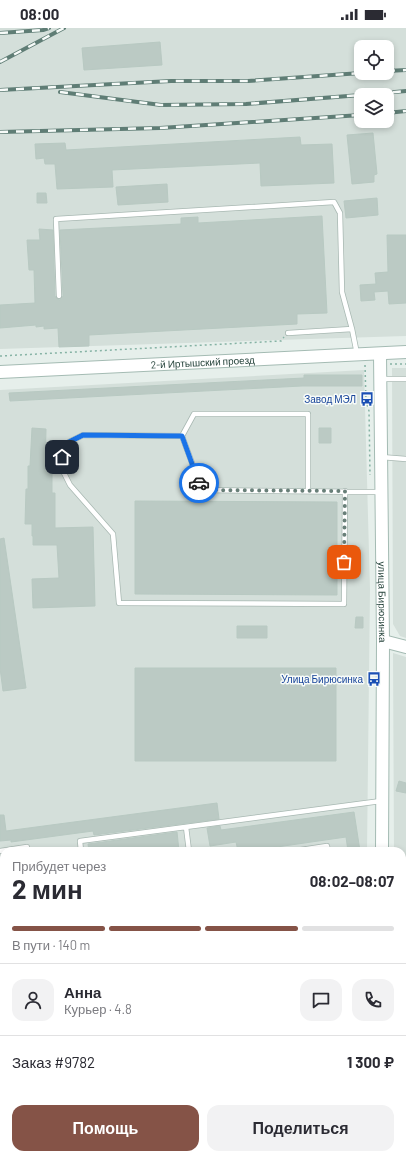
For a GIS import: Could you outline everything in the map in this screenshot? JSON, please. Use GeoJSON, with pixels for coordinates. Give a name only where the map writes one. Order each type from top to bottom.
{"type":"FeatureCollection","features":[{"type":"Feature","properties":{"kind":"main road","name":"2-й Иртышский проезд"},"geometry":{"type":"LineString","coordinates":[[0,372],[406,352]]}},
{"type":"Feature","properties":{"kind":"main road","name":"улица Бирюсинка"},"geometry":{"type":"LineString","coordinates":[[380,354],[383,641],[382,847]]}},
{"type":"Feature","properties":{"kind":"main road"},"geometry":{"type":"LineString","coordinates":[[383,641],[406,647]]}},
{"type":"Feature","properties":{"kind":"lane"},"geometry":{"type":"LineString","coordinates":[[59,296],[56,219],[334,202],[340,213],[342,292],[352,328],[357,354]]}},
{"type":"Feature","properties":{"kind":"lane"},"geometry":{"type":"LineString","coordinates":[[288,334],[352,328]]}},
{"type":"Feature","properties":{"kind":"lane"},"geometry":{"type":"LineString","coordinates":[[380,379],[406,379]]}},
{"type":"Feature","properties":{"kind":"lane"},"geometry":{"type":"LineString","coordinates":[[308,491],[308,414],[194,414],[182,436],[202,490],[381,492]]}},
{"type":"Feature","properties":{"kind":"lane"},"geometry":{"type":"LineString","coordinates":[[182,436],[83,435],[69,442],[62,457],[62,471],[70,485],[113,534],[119,603],[344,604],[345,491]]}},
{"type":"Feature","properties":{"kind":"lane"},"geometry":{"type":"LineString","coordinates":[[381,457],[406,459]]}},
{"type":"Feature","properties":{"kind":"lane"},"geometry":{"type":"LineString","coordinates":[[81,847],[80,841],[382,801]]}},
{"type":"Feature","properties":{"kind":"lane"},"geometry":{"type":"LineString","coordinates":[[186,827],[188,847]]}},
{"type":"Feature","properties":{"kind":"path"},"geometry":{"type":"LineString","coordinates":[[0,356],[281,341],[288,334]]}},
{"type":"Feature","properties":{"kind":"path"},"geometry":{"type":"LineString","coordinates":[[389,364],[406,364]]}},
{"type":"Feature","properties":{"kind":"shaded area"},"geometry":{"type":"Polygon","coordinates":[[[0,28],[406,28],[406,336],[0,349],[0,28]]]}},
{"type":"Feature","properties":{"kind":"shaded area"},"geometry":{"type":"Polygon","coordinates":[[[392,368],[406,368],[406,638],[400,636],[393,624],[392,368]]]}},
{"type":"Feature","properties":{"kind":"shaded area"},"geometry":{"type":"Polygon","coordinates":[[[364,370],[370,589],[367,847],[0,847],[0,390],[364,370]]]}},
{"type":"Feature","properties":{"kind":"shaded area"},"geometry":{"type":"Polygon","coordinates":[[[393,653],[406,657],[406,847],[394,847],[393,653]]]}},
{"type":"Feature","properties":{"kind":"building"},"geometry":{"type":"Polygon","coordinates":[[[160,42],[162,65],[84,70],[82,48],[160,42]]]}},
{"type":"Feature","properties":{"kind":"building"},"geometry":{"type":"Polygon","coordinates":[[[373,133],[377,174],[374,175],[374,182],[352,184],[347,135],[373,133]]]}},
{"type":"Feature","properties":{"kind":"building"},"geometry":{"type":"Polygon","coordinates":[[[300,137],[301,145],[332,144],[334,183],[261,186],[260,163],[112,170],[113,187],[57,189],[55,164],[45,164],[44,158],[36,159],[35,144],[65,143],[66,150],[300,137]]]}},
{"type":"Feature","properties":{"kind":"building"},"geometry":{"type":"Polygon","coordinates":[[[167,184],[168,202],[118,205],[116,187],[167,184]]]}},
{"type":"Feature","properties":{"kind":"building"},"geometry":{"type":"Polygon","coordinates":[[[37,193],[46,193],[47,203],[37,203],[37,193]]]}},
{"type":"Feature","properties":{"kind":"building"},"geometry":{"type":"Polygon","coordinates":[[[377,198],[378,215],[346,218],[344,201],[377,198]]]}},
{"type":"Feature","properties":{"kind":"building"},"geometry":{"type":"Polygon","coordinates":[[[322,216],[327,313],[297,314],[297,324],[89,335],[89,346],[59,347],[58,328],[44,329],[44,326],[36,327],[36,325],[0,328],[0,305],[35,303],[34,270],[29,270],[27,240],[40,240],[39,229],[53,230],[55,296],[60,300],[63,296],[60,230],[181,224],[181,218],[198,217],[198,223],[322,216]]]}},
{"type":"Feature","properties":{"kind":"building"},"geometry":{"type":"Polygon","coordinates":[[[387,235],[406,235],[406,303],[389,304],[388,291],[374,292],[375,300],[361,301],[360,285],[376,284],[375,273],[388,272],[387,235]]]}},
{"type":"Feature","properties":{"kind":"building"},"geometry":{"type":"Polygon","coordinates":[[[304,375],[362,375],[362,386],[302,386],[10,401],[9,393],[304,378],[304,375]]]}},
{"type":"Feature","properties":{"kind":"building"},"geometry":{"type":"Polygon","coordinates":[[[32,428],[46,429],[45,471],[52,471],[52,493],[55,493],[55,528],[93,527],[95,606],[33,608],[32,579],[59,578],[57,545],[33,545],[32,524],[25,524],[26,489],[28,489],[28,466],[30,466],[32,428]]]}},
{"type":"Feature","properties":{"kind":"building"},"geometry":{"type":"Polygon","coordinates":[[[319,428],[331,428],[331,443],[319,443],[319,428]]]}},
{"type":"Feature","properties":{"kind":"building"},"geometry":{"type":"Polygon","coordinates":[[[135,501],[337,502],[337,595],[135,594],[135,501]]]}},
{"type":"Feature","properties":{"kind":"building"},"geometry":{"type":"Polygon","coordinates":[[[4,538],[26,688],[3,691],[0,668],[0,539],[4,538]]]}},
{"type":"Feature","properties":{"kind":"building"},"geometry":{"type":"Polygon","coordinates":[[[356,617],[363,617],[363,628],[355,628],[356,617]]]}},
{"type":"Feature","properties":{"kind":"building"},"geometry":{"type":"Polygon","coordinates":[[[237,626],[267,626],[267,638],[237,638],[237,626]]]}},
{"type":"Feature","properties":{"kind":"building"},"geometry":{"type":"Polygon","coordinates":[[[135,668],[336,668],[336,761],[135,761],[135,668]]]}},
{"type":"Feature","properties":{"kind":"building"},"geometry":{"type":"Polygon","coordinates":[[[399,781],[406,783],[406,793],[396,791],[399,781]]]}},
{"type":"Feature","properties":{"kind":"building"},"geometry":{"type":"Polygon","coordinates":[[[217,803],[219,819],[94,835],[93,831],[11,842],[11,840],[0,841],[0,815],[4,815],[6,831],[217,803]]]}},
{"type":"Feature","properties":{"kind":"building"},"geometry":{"type":"Polygon","coordinates":[[[354,812],[359,847],[347,847],[346,837],[277,847],[237,847],[236,842],[210,846],[207,828],[220,826],[221,830],[354,812]]]}},
{"type":"Feature","properties":{"kind":"building"},"geometry":{"type":"Polygon","coordinates":[[[177,832],[179,847],[88,847],[88,844],[177,832]]]}},
{"type":"Feature","properties":{"kind":"railway"},"geometry":{"type":"LineString","coordinates":[[0,33],[43,30],[49,28]]}},
{"type":"Feature","properties":{"kind":"railway"},"geometry":{"type":"LineString","coordinates":[[0,62],[64,28]]}},
{"type":"Feature","properties":{"kind":"railway"},"geometry":{"type":"LineString","coordinates":[[394,71],[406,70]]}},
{"type":"Feature","properties":{"kind":"railway"},"geometry":{"type":"LineString","coordinates":[[0,90],[171,81],[248,81],[354,73]]}},
{"type":"Feature","properties":{"kind":"railway"},"geometry":{"type":"LineString","coordinates":[[394,92],[406,91]]}},
{"type":"Feature","properties":{"kind":"railway"},"geometry":{"type":"LineString","coordinates":[[60,92],[161,105],[246,104],[354,96]]}},
{"type":"Feature","properties":{"kind":"railway"},"geometry":{"type":"LineString","coordinates":[[394,112],[406,111]]}},
{"type":"Feature","properties":{"kind":"railway"},"geometry":{"type":"LineString","coordinates":[[0,132],[160,128],[354,115]]}},
{"type":"Feature","properties":{"kind":"way so far"},"geometry":{"type":"LineString","coordinates":[[199,483],[202,490],[345,491],[344,562]]}},
{"type":"Feature","properties":{"kind":"place","name":"Завод МЭЛ"},"geometry":{"type":"Point","coordinates":[367,399]}},
{"type":"Feature","properties":{"kind":"place","name":"Улица Бирюсинка"},"geometry":{"type":"Point","coordinates":[374,679]}},
{"type":"Feature","properties":{"kind":"route"},"geometry":{"type":"LineString","coordinates":[[62,457],[69,442],[83,435],[182,436],[199,483]]}}]}
